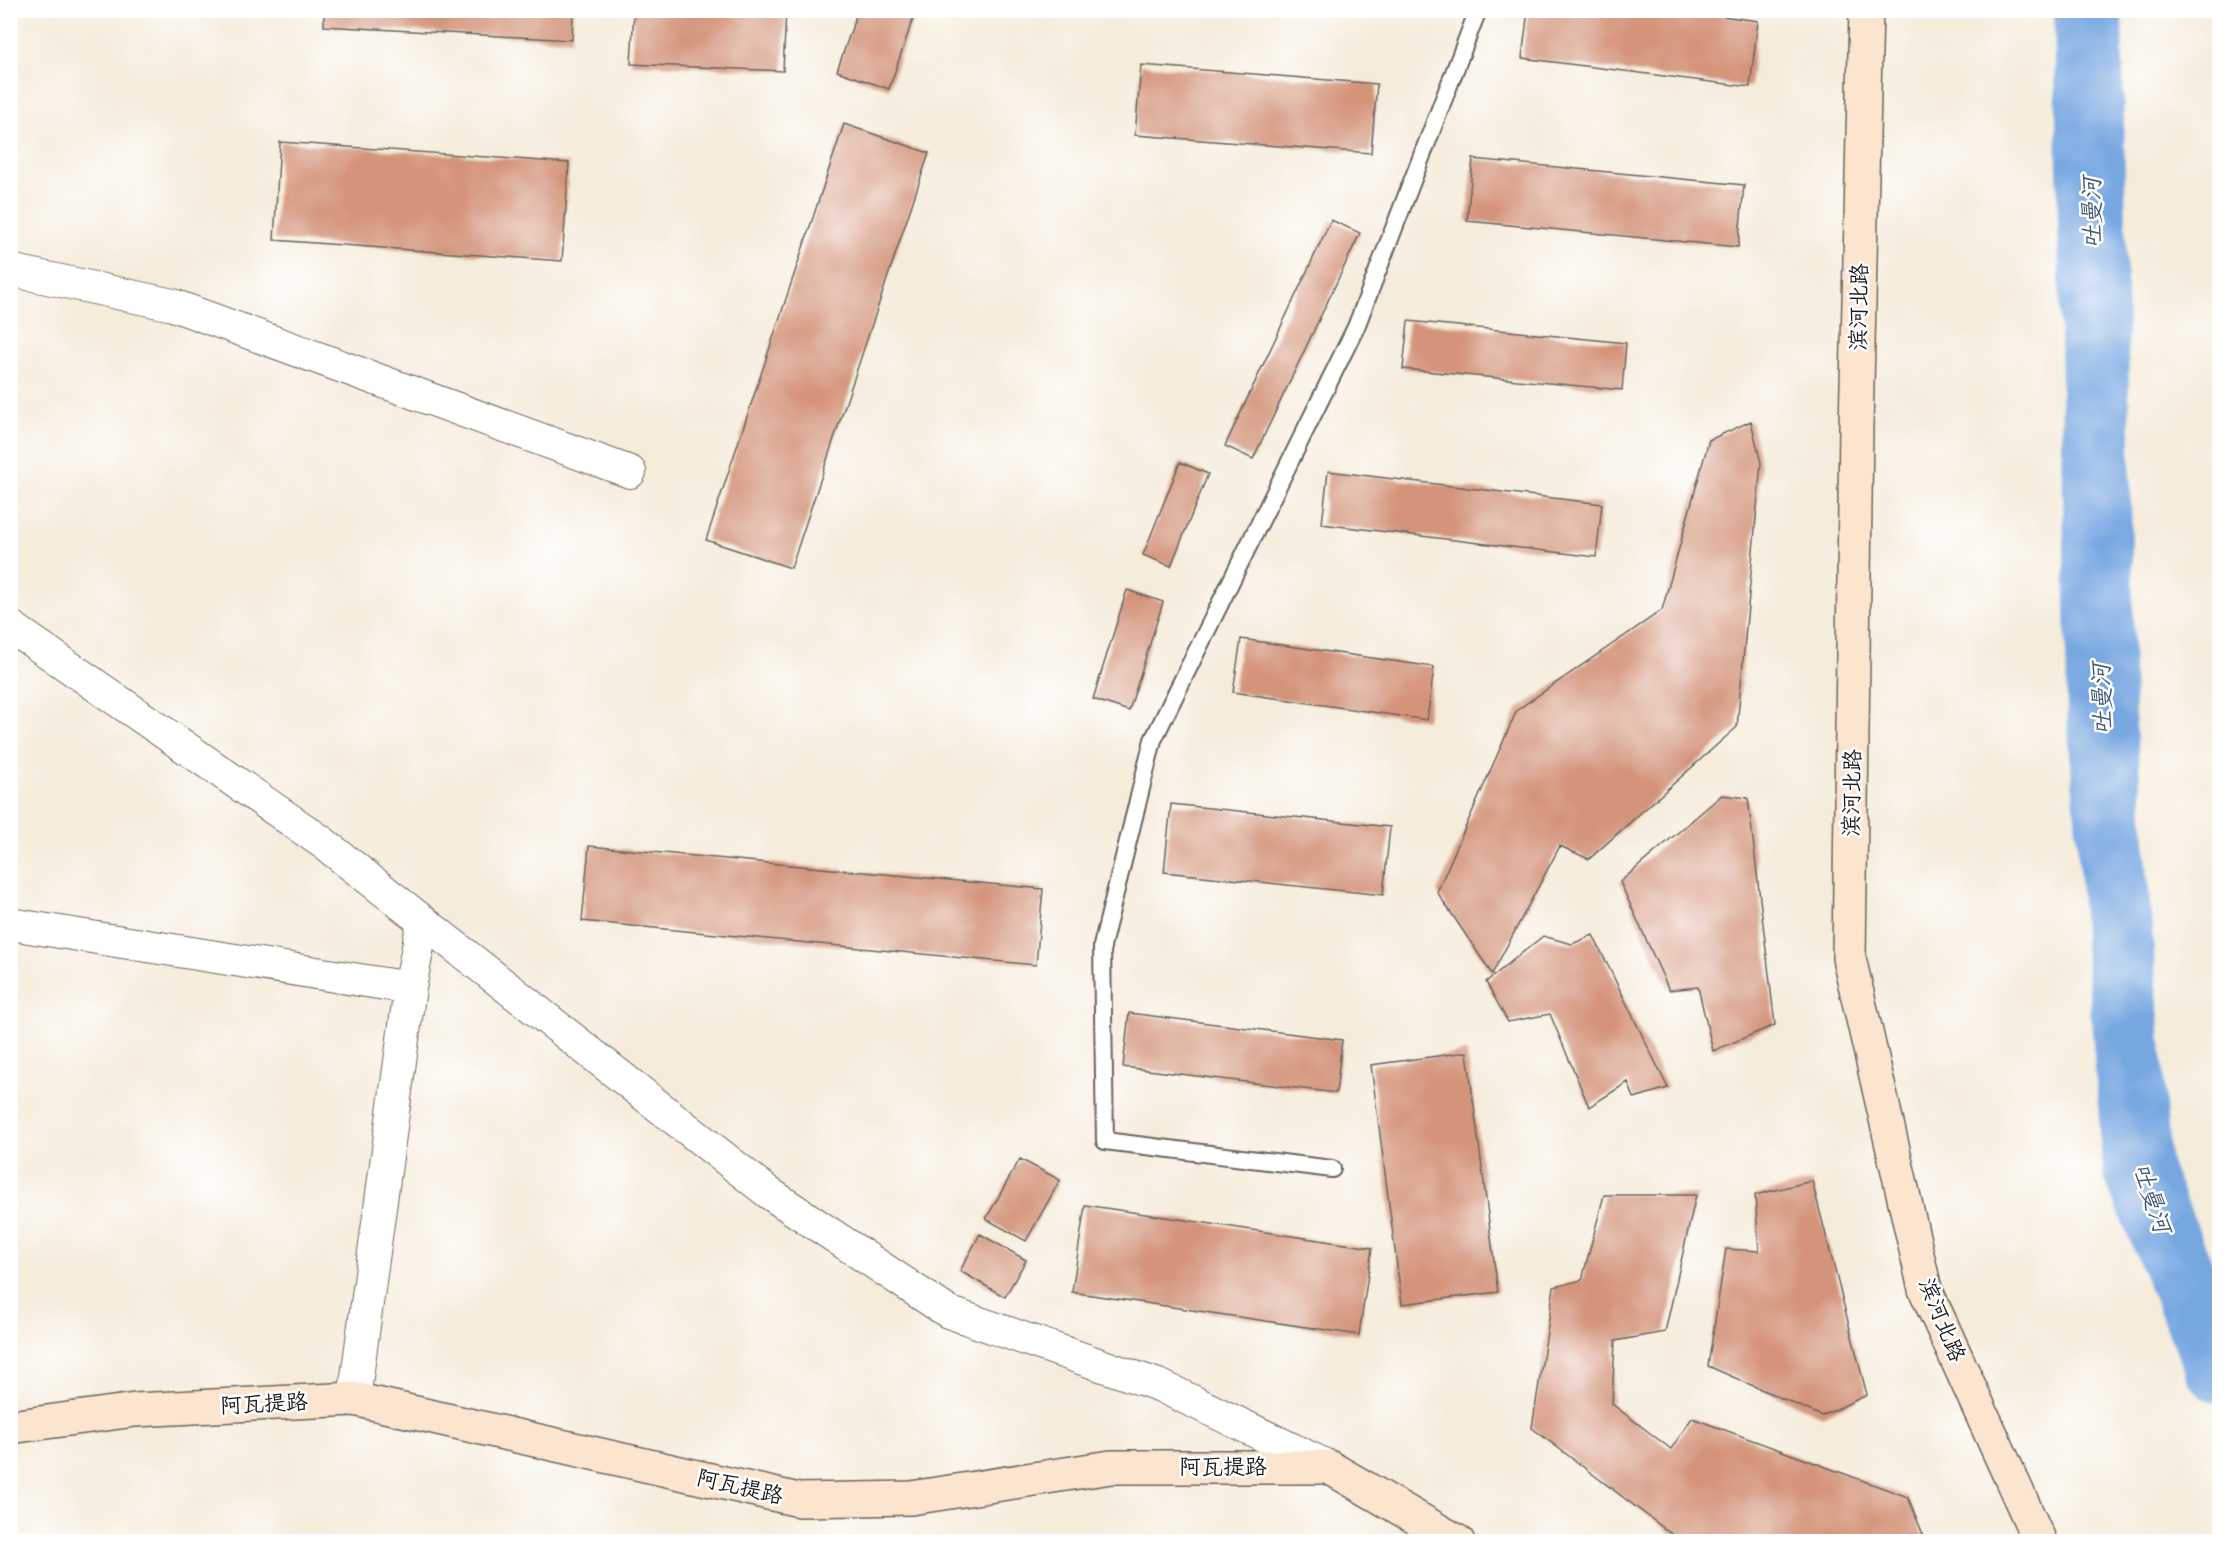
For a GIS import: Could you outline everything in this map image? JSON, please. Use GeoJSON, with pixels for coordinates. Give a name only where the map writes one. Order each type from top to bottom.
{"type":"FeatureCollection","features":[{"type":"Feature","properties":{"kind":"main road","name":"滨河北路"},"geometry":{"type":"LineString","coordinates":[[1866,10],[1856,439],[1849,958],[1925,1288],[2040,1542]]}},
{"type":"Feature","properties":{"kind":"main road","name":"阿瓦提路"},"geometry":{"type":"LineString","coordinates":[[10,1426],[135,1410],[354,1399],[799,1500],[911,1498],[1111,1467],[1329,1467]]}},
{"type":"Feature","properties":{"kind":"main road"},"geometry":{"type":"LineString","coordinates":[[1329,1467],[1458,1542]]}},
{"type":"Feature","properties":{"kind":"street"},"geometry":{"type":"LineString","coordinates":[[10,270],[173,304],[630,472]]}},
{"type":"Feature","properties":{"kind":"street"},"geometry":{"type":"LineString","coordinates":[[10,626],[322,842],[769,1193],[948,1312],[1161,1386],[1329,1467]]}},
{"type":"Feature","properties":{"kind":"street"},"geometry":{"type":"LineString","coordinates":[[354,1399],[410,988],[423,921]]}},
{"type":"Feature","properties":{"kind":"street"},"geometry":{"type":"LineString","coordinates":[[10,924],[410,988]]}},
{"type":"Feature","properties":{"kind":"lane"},"geometry":{"type":"LineString","coordinates":[[1332,1168],[1105,1141],[1102,946],[1153,740],[1356,327],[1478,10]]}},
{"type":"Feature","properties":{"kind":"building"},"geometry":{"type":"Polygon","coordinates":[[[324,10],[573,10],[572,40],[324,26],[324,10]]]}},
{"type":"Feature","properties":{"kind":"building"},"geometry":{"type":"Polygon","coordinates":[[[634,10],[786,10],[783,71],[631,64],[634,10]]]}},
{"type":"Feature","properties":{"kind":"building"},"geometry":{"type":"Polygon","coordinates":[[[858,10],[916,10],[889,89],[837,71],[858,10]]]}},
{"type":"Feature","properties":{"kind":"building"},"geometry":{"type":"Polygon","coordinates":[[[1528,10],[1678,10],[1758,21],[1750,87],[1522,58],[1528,10]]]}},
{"type":"Feature","properties":{"kind":"building"},"geometry":{"type":"Polygon","coordinates":[[[1141,65],[1377,84],[1371,153],[1135,135],[1141,65]]]}},
{"type":"Feature","properties":{"kind":"building"},"geometry":{"type":"Polygon","coordinates":[[[844,124],[929,153],[791,568],[706,540],[844,124]]]}},
{"type":"Feature","properties":{"kind":"building"},"geometry":{"type":"Polygon","coordinates":[[[280,142],[569,163],[562,261],[274,240],[280,142]]]}},
{"type":"Feature","properties":{"kind":"building"},"geometry":{"type":"Polygon","coordinates":[[[1473,159],[1744,185],[1738,247],[1467,221],[1473,159]]]}},
{"type":"Feature","properties":{"kind":"building"},"geometry":{"type":"Polygon","coordinates":[[[1331,220],[1360,233],[1253,459],[1225,446],[1331,220]]]}},
{"type":"Feature","properties":{"kind":"building"},"geometry":{"type":"Polygon","coordinates":[[[1408,321],[1626,343],[1622,390],[1403,369],[1408,321]]]}},
{"type":"Feature","properties":{"kind":"building"},"geometry":{"type":"Polygon","coordinates":[[[1751,421],[1761,463],[1737,727],[1589,859],[1560,846],[1492,974],[1437,892],[1517,710],[1662,610],[1709,440],[1751,421]]]}},
{"type":"Feature","properties":{"kind":"building"},"geometry":{"type":"Polygon","coordinates":[[[1180,462],[1208,474],[1171,566],[1143,555],[1180,462]]]}},
{"type":"Feature","properties":{"kind":"building"},"geometry":{"type":"Polygon","coordinates":[[[1328,471],[1602,504],[1596,557],[1322,524],[1328,471]]]}},
{"type":"Feature","properties":{"kind":"building"},"geometry":{"type":"Polygon","coordinates":[[[1127,590],[1163,602],[1129,711],[1093,699],[1127,590]]]}},
{"type":"Feature","properties":{"kind":"building"},"geometry":{"type":"Polygon","coordinates":[[[1241,639],[1434,667],[1427,720],[1233,692],[1241,639]]]}},
{"type":"Feature","properties":{"kind":"building"},"geometry":{"type":"Polygon","coordinates":[[[1722,795],[1748,798],[1775,1025],[1713,1051],[1698,987],[1669,990],[1620,882],[1722,795]]]}},
{"type":"Feature","properties":{"kind":"building"},"geometry":{"type":"Polygon","coordinates":[[[1171,804],[1390,827],[1383,895],[1164,872],[1171,804]]]}},
{"type":"Feature","properties":{"kind":"building"},"geometry":{"type":"Polygon","coordinates":[[[589,846],[1043,889],[1036,965],[582,921],[589,846]]]}},
{"type":"Feature","properties":{"kind":"building"},"geometry":{"type":"Polygon","coordinates":[[[1593,935],[1668,1088],[1634,1098],[1628,1082],[1589,1107],[1550,1014],[1508,1022],[1486,982],[1543,936],[1572,944],[1593,935]]]}},
{"type":"Feature","properties":{"kind":"building"},"geometry":{"type":"Polygon","coordinates":[[[1129,1013],[1342,1040],[1336,1093],[1123,1067],[1129,1013]]]}},
{"type":"Feature","properties":{"kind":"building"},"geometry":{"type":"Polygon","coordinates":[[[1467,1052],[1498,1292],[1402,1304],[1371,1065],[1467,1052]]]}},
{"type":"Feature","properties":{"kind":"building"},"geometry":{"type":"Polygon","coordinates":[[[1020,1159],[1060,1180],[1026,1241],[986,1219],[1020,1159]]]}},
{"type":"Feature","properties":{"kind":"building"},"geometry":{"type":"Polygon","coordinates":[[[1812,1181],[1867,1395],[1822,1416],[1708,1366],[1726,1249],[1759,1251],[1755,1195],[1812,1181]]]}},
{"type":"Feature","properties":{"kind":"building"},"geometry":{"type":"Polygon","coordinates":[[[1604,1195],[1696,1195],[1665,1332],[1615,1341],[1612,1404],[1671,1449],[1692,1418],[1908,1497],[1926,1542],[1682,1542],[1532,1428],[1554,1287],[1582,1280],[1604,1195]]]}},
{"type":"Feature","properties":{"kind":"building"},"geometry":{"type":"Polygon","coordinates":[[[1085,1205],[1372,1248],[1359,1335],[1072,1292],[1085,1205]]]}},
{"type":"Feature","properties":{"kind":"building"},"geometry":{"type":"Polygon","coordinates":[[[980,1234],[1026,1260],[1005,1297],[960,1271],[980,1234]]]}},
{"type":"Feature","properties":{"kind":"waterway","name":"吐曼河"},"geometry":{"type":"LineString","coordinates":[[2088,10],[2101,715],[2137,1169],[2220,1369]]}}]}
